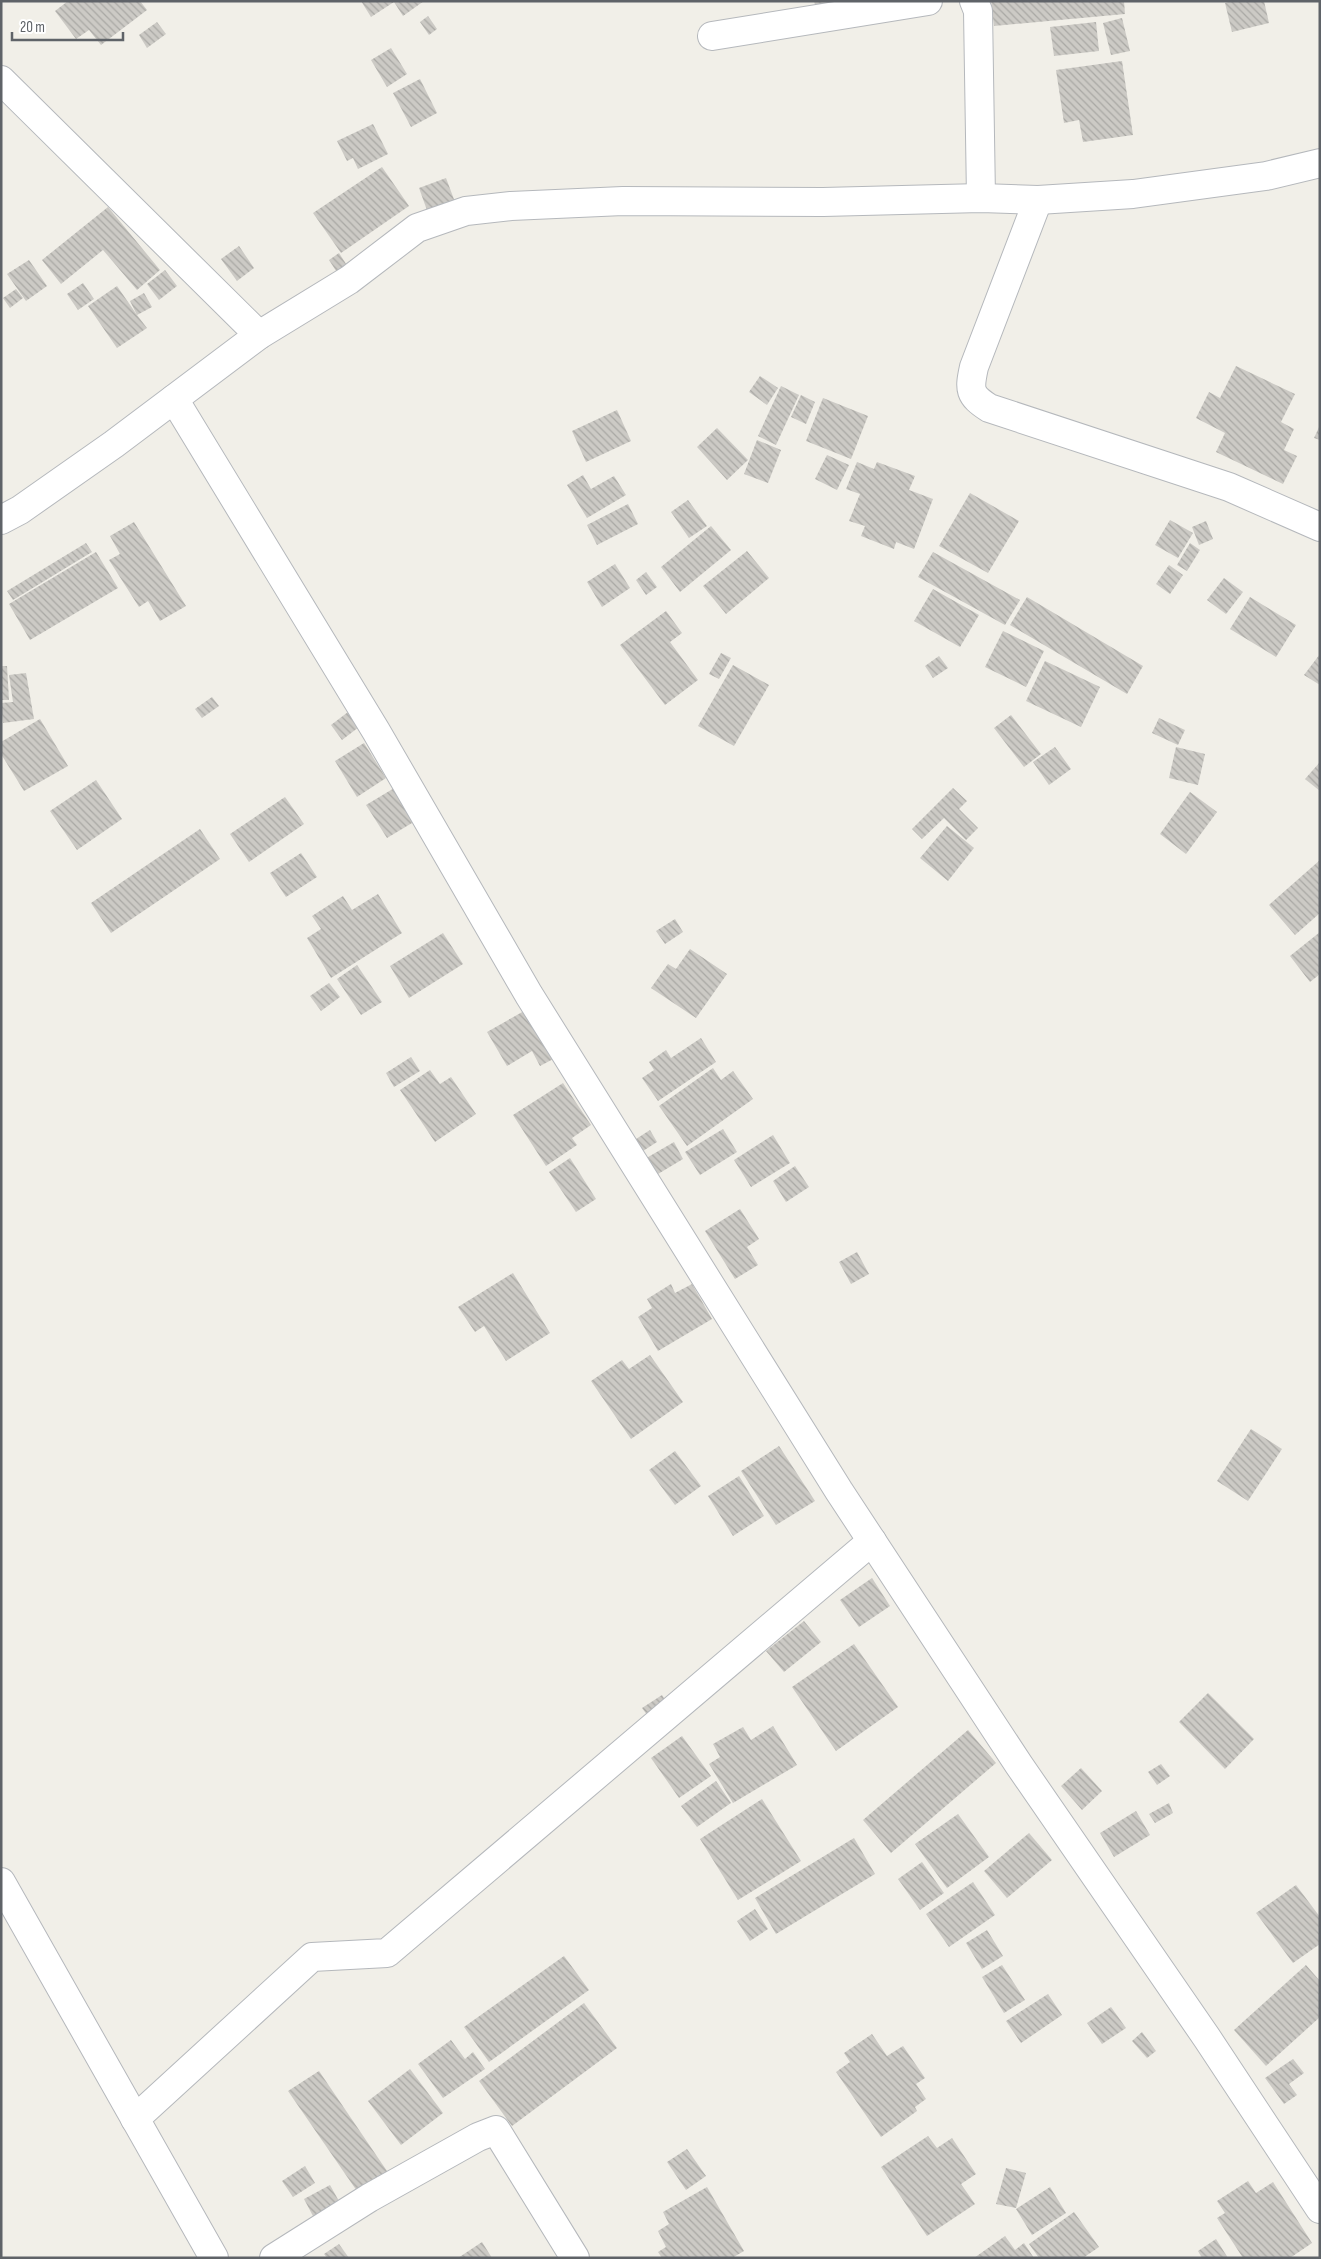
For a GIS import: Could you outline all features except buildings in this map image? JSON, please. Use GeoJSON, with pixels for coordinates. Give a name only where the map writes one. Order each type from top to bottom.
{"type":"FeatureCollection","features":[{"type":"Feature","properties":{"kind":"street"},"geometry":{"type":"LineString","coordinates":[[712,36],[928,1]]}},
{"type":"Feature","properties":{"kind":"street"},"geometry":{"type":"LineString","coordinates":[[974,1],[978,11],[981,198]]}},
{"type":"Feature","properties":{"kind":"street"},"geometry":{"type":"LineString","coordinates":[[1,80],[259,335]]}},
{"type":"Feature","properties":{"kind":"street"},"geometry":{"type":"LineString","coordinates":[[1,520],[20,510],[259,335],[349,280],[417,228],[466,211],[511,206],[623,201],[823,202],[981,198],[1038,200],[1133,194],[1266,176],[1320,163]]}},
{"type":"Feature","properties":{"kind":"street"},"geometry":{"type":"LineString","coordinates":[[1038,200],[974,368],[970,386],[975,399],[989,408],[1228,488],[1320,527]]}},
{"type":"Feature","properties":{"kind":"street"},"geometry":{"type":"LineString","coordinates":[[174,399],[376,731],[529,995],[872,1542],[1019,1765],[1207,2038],[1320,2209]]}},
{"type":"Feature","properties":{"kind":"street"},"geometry":{"type":"LineString","coordinates":[[135,2119],[312,1957],[387,1953],[872,1542]]}},
{"type":"Feature","properties":{"kind":"street"},"geometry":{"type":"LineString","coordinates":[[1,1882],[214,2258]]}},
{"type":"Feature","properties":{"kind":"street"},"geometry":{"type":"LineString","coordinates":[[274,2258],[369,2198],[496,2130],[576,2258]]}}]}
